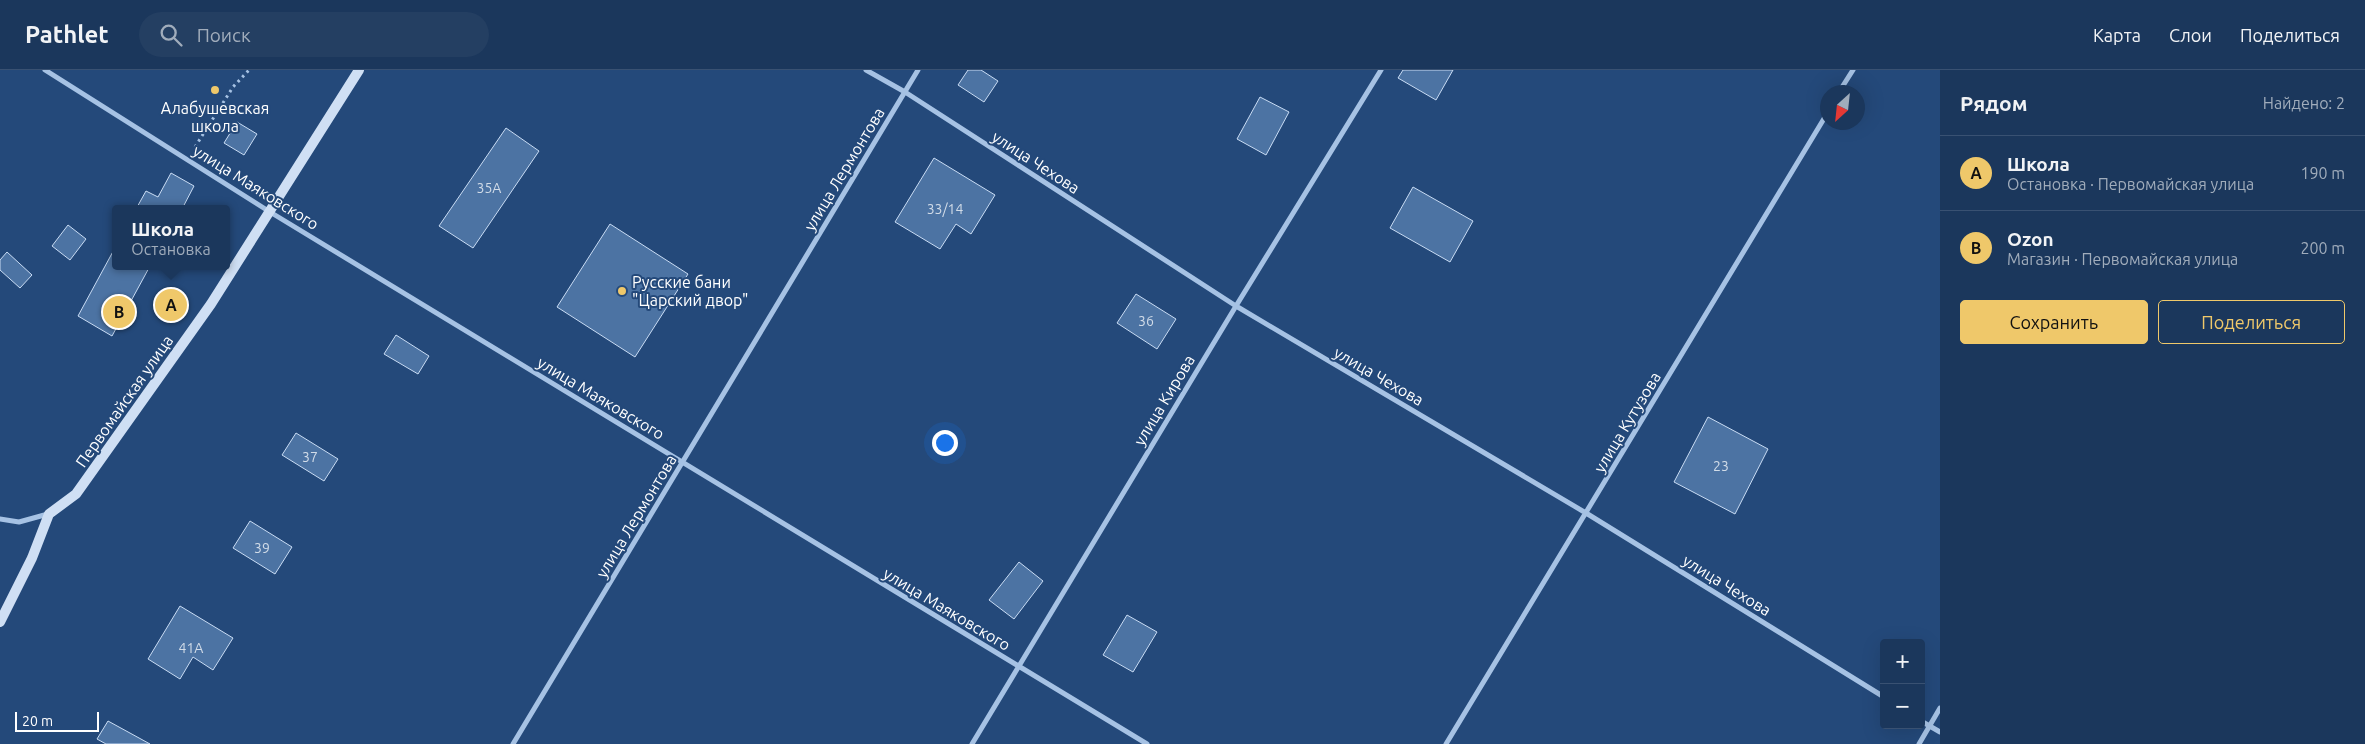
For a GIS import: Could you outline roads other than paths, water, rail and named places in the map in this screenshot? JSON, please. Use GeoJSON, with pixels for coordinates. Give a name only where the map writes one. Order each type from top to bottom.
{"type":"FeatureCollection","features":[{"type":"Feature","properties":{"kind":"street","name":"улица Маяковского"},"geometry":{"type":"LineString","coordinates":[[45,70],[270,212],[1147,744]]}},
{"type":"Feature","properties":{"kind":"street","name":"Первомайская улица"},"geometry":{"type":"LineString","coordinates":[[49,514],[76,494],[210,304],[360,70]]}},
{"type":"Feature","properties":{"kind":"street","name":"улица Чехова"},"geometry":{"type":"LineString","coordinates":[[866,70],[905,92],[1236,306],[1586,513],[1880,695]]}},
{"type":"Feature","properties":{"kind":"street","name":"улица Лермонтова"},"geometry":{"type":"LineString","coordinates":[[513,744],[918,70]]}},
{"type":"Feature","properties":{"kind":"street","name":"улица Кирова"},"geometry":{"type":"LineString","coordinates":[[972,744],[1236,306],[1381,70]]}},
{"type":"Feature","properties":{"kind":"street"},"geometry":{"type":"LineString","coordinates":[[1843,85],[1852,70]]}},
{"type":"Feature","properties":{"kind":"street","name":"улица Кутузова"},"geometry":{"type":"LineString","coordinates":[[1446,744],[1820,125]]}},
{"type":"Feature","properties":{"kind":"street"},"geometry":{"type":"LineString","coordinates":[[0,519],[19,522],[49,514]]}},
{"type":"Feature","properties":{"kind":"street"},"geometry":{"type":"LineString","coordinates":[[0,622],[32,558],[49,514]]}},
{"type":"Feature","properties":{"kind":"street"},"geometry":{"type":"LineString","coordinates":[[1918,744],[1940,708]]}},
{"type":"Feature","properties":{"kind":"street"},"geometry":{"type":"LineString","coordinates":[[1925,724],[1940,732]]}},
{"type":"Feature","properties":{"kind":"place","name":"Алабушевская школа"},"geometry":{"type":"Point","coordinates":[215,90]}},
{"type":"Feature","properties":{"kind":"place","name":"Русские бани \"Царский двор\""},"geometry":{"type":"Point","coordinates":[622,291]}},
{"type":"Feature","properties":{"kind":"place","name":"Школа"},"geometry":{"type":"Point","coordinates":[171,305]}},
{"type":"Feature","properties":{"kind":"place","name":"Ozon"},"geometry":{"type":"Point","coordinates":[119,312]}}]}
